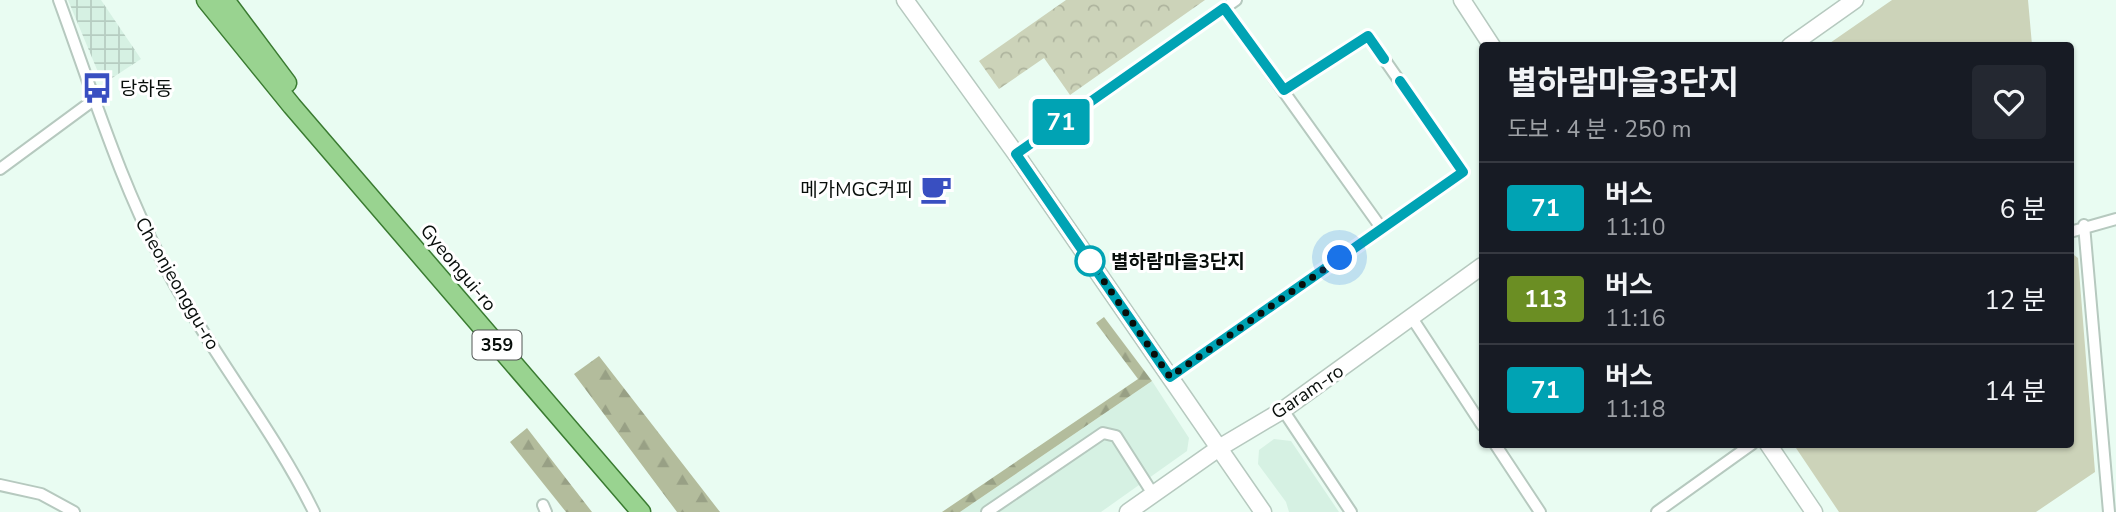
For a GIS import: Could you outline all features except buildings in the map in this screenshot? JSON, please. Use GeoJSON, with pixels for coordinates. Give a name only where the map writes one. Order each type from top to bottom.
{"type":"FeatureCollection","features":[{"type":"Feature","properties":{"kind":"main road"},"geometry":{"type":"LineString","coordinates":[[194,0],[224,42],[297,105]]}},
{"type":"Feature","properties":{"kind":"main road","name":"Gyeongui-ro"},"geometry":{"type":"LineString","coordinates":[[206,0],[641,512]]}},
{"type":"Feature","properties":{"kind":"main road","name":"Gyeongui-ro"},"geometry":{"type":"LineString","coordinates":[[225,0],[297,105]]}},
{"type":"Feature","properties":{"kind":"main road"},"geometry":{"type":"LineString","coordinates":[[233,0],[297,105]]}},
{"type":"Feature","properties":{"kind":"street","name":"Cheonjeonggu-ro"},"geometry":{"type":"LineString","coordinates":[[59,0],[133,203],[159,256],[284,455],[314,512]]}},
{"type":"Feature","properties":{"kind":"street"},"geometry":{"type":"LineString","coordinates":[[905,0],[1016,154],[1263,512]]}},
{"type":"Feature","properties":{"kind":"street"},"geometry":{"type":"LineString","coordinates":[[1016,154],[1236,0]]}},
{"type":"Feature","properties":{"kind":"street"},"geometry":{"type":"LineString","coordinates":[[1462,0],[1489,42]]}},
{"type":"Feature","properties":{"kind":"street"},"geometry":{"type":"LineString","coordinates":[[1796,42],[1855,0]]}},
{"type":"Feature","properties":{"kind":"street"},"geometry":{"type":"LineString","coordinates":[[1224,8],[1382,229]]}},
{"type":"Feature","properties":{"kind":"street"},"geometry":{"type":"LineString","coordinates":[[1170,377],[1463,172],[1368,36],[1284,90]]}},
{"type":"Feature","properties":{"kind":"street"},"geometry":{"type":"LineString","coordinates":[[0,169],[95,99]]}},
{"type":"Feature","properties":{"kind":"street"},"geometry":{"type":"LineString","coordinates":[[2074,230],[2113,219]]}},
{"type":"Feature","properties":{"kind":"street"},"geometry":{"type":"LineString","coordinates":[[2084,225],[2109,512]]}},
{"type":"Feature","properties":{"kind":"street","name":"Garam-ro"},"geometry":{"type":"LineString","coordinates":[[1128,512],[1219,448],[1283,410],[1479,268]]}},
{"type":"Feature","properties":{"kind":"street"},"geometry":{"type":"LineString","coordinates":[[1412,318],[1479,420]]}},
{"type":"Feature","properties":{"kind":"street"},"geometry":{"type":"LineString","coordinates":[[1283,410],[1351,512]]}},
{"type":"Feature","properties":{"kind":"street"},"geometry":{"type":"LineString","coordinates":[[987,512],[1103,433],[1116,436],[1153,494]]}},
{"type":"Feature","properties":{"kind":"street"},"geometry":{"type":"LineString","coordinates":[[1498,448],[1540,512]]}},
{"type":"Feature","properties":{"kind":"street"},"geometry":{"type":"LineString","coordinates":[[1657,512],[1746,448]]}},
{"type":"Feature","properties":{"kind":"street"},"geometry":{"type":"LineString","coordinates":[[1771,448],[1814,512]]}},
{"type":"Feature","properties":{"kind":"street"},"geometry":{"type":"LineString","coordinates":[[0,485],[41,494],[70,511]]}},
{"type":"Feature","properties":{"kind":"shaded area"},"geometry":{"type":"Polygon","coordinates":[[[68,0],[101,0],[141,59],[103,84],[68,0]]]}},
{"type":"Feature","properties":{"kind":"shaded area"},"geometry":{"type":"Polygon","coordinates":[[[1152,381],[1189,438],[1187,451],[1101,512],[960,512],[1152,381]]]}},
{"type":"Feature","properties":{"kind":"shaded area"},"geometry":{"type":"Polygon","coordinates":[[[1274,439],[1291,441],[1339,512],[1289,512],[1286,502],[1258,464],[1259,450],[1274,439]]]}},
{"type":"Feature","properties":{"kind":"green space"},"geometry":{"type":"Polygon","coordinates":[[[1066,0],[1205,0],[1070,95],[1044,58],[999,89],[979,61],[1066,0]]]}},
{"type":"Feature","properties":{"kind":"green space"},"geometry":{"type":"Polygon","coordinates":[[[1892,0],[2028,0],[2032,42],[1831,42],[1892,0]]]}},
{"type":"Feature","properties":{"kind":"green space"},"geometry":{"type":"Polygon","coordinates":[[[2074,255],[2078,258],[2095,472],[2036,512],[1839,512],[1796,448],[2074,448],[2074,255]]]}},
{"type":"Feature","properties":{"kind":"green space"},"geometry":{"type":"Polygon","coordinates":[[[1104,317],[1152,381],[960,512],[942,512],[1138,379],[1096,323],[1104,317]]]}},
{"type":"Feature","properties":{"kind":"green space"},"geometry":{"type":"Polygon","coordinates":[[[599,356],[720,512],[677,512],[574,374],[599,356]]]}},
{"type":"Feature","properties":{"kind":"green space"},"geometry":{"type":"Polygon","coordinates":[[[527,428],[592,512],[566,512],[510,442],[527,428]]]}},
{"type":"Feature","properties":{"kind":"bus line","name":"71"},"geometry":{"type":"LineString","coordinates":[[1384,59],[1368,36],[1284,90],[1224,8],[1016,154],[1170,377],[1463,172],[1400,81]]}},
{"type":"Feature","properties":{"kind":"place","name":"당하동"},"geometry":{"type":"Point","coordinates":[97,88]}},
{"type":"Feature","properties":{"kind":"place","name":"메가MGC커피"},"geometry":{"type":"Point","coordinates":[936,189]}},
{"type":"Feature","properties":{"kind":"place","name":"별하람마을3단지"},"geometry":{"type":"Point","coordinates":[1090,261]}},
{"type":"Feature","properties":{"kind":"route"},"geometry":{"type":"LineString","coordinates":[[1090,261],[1170,377],[1340,258]]}}]}
